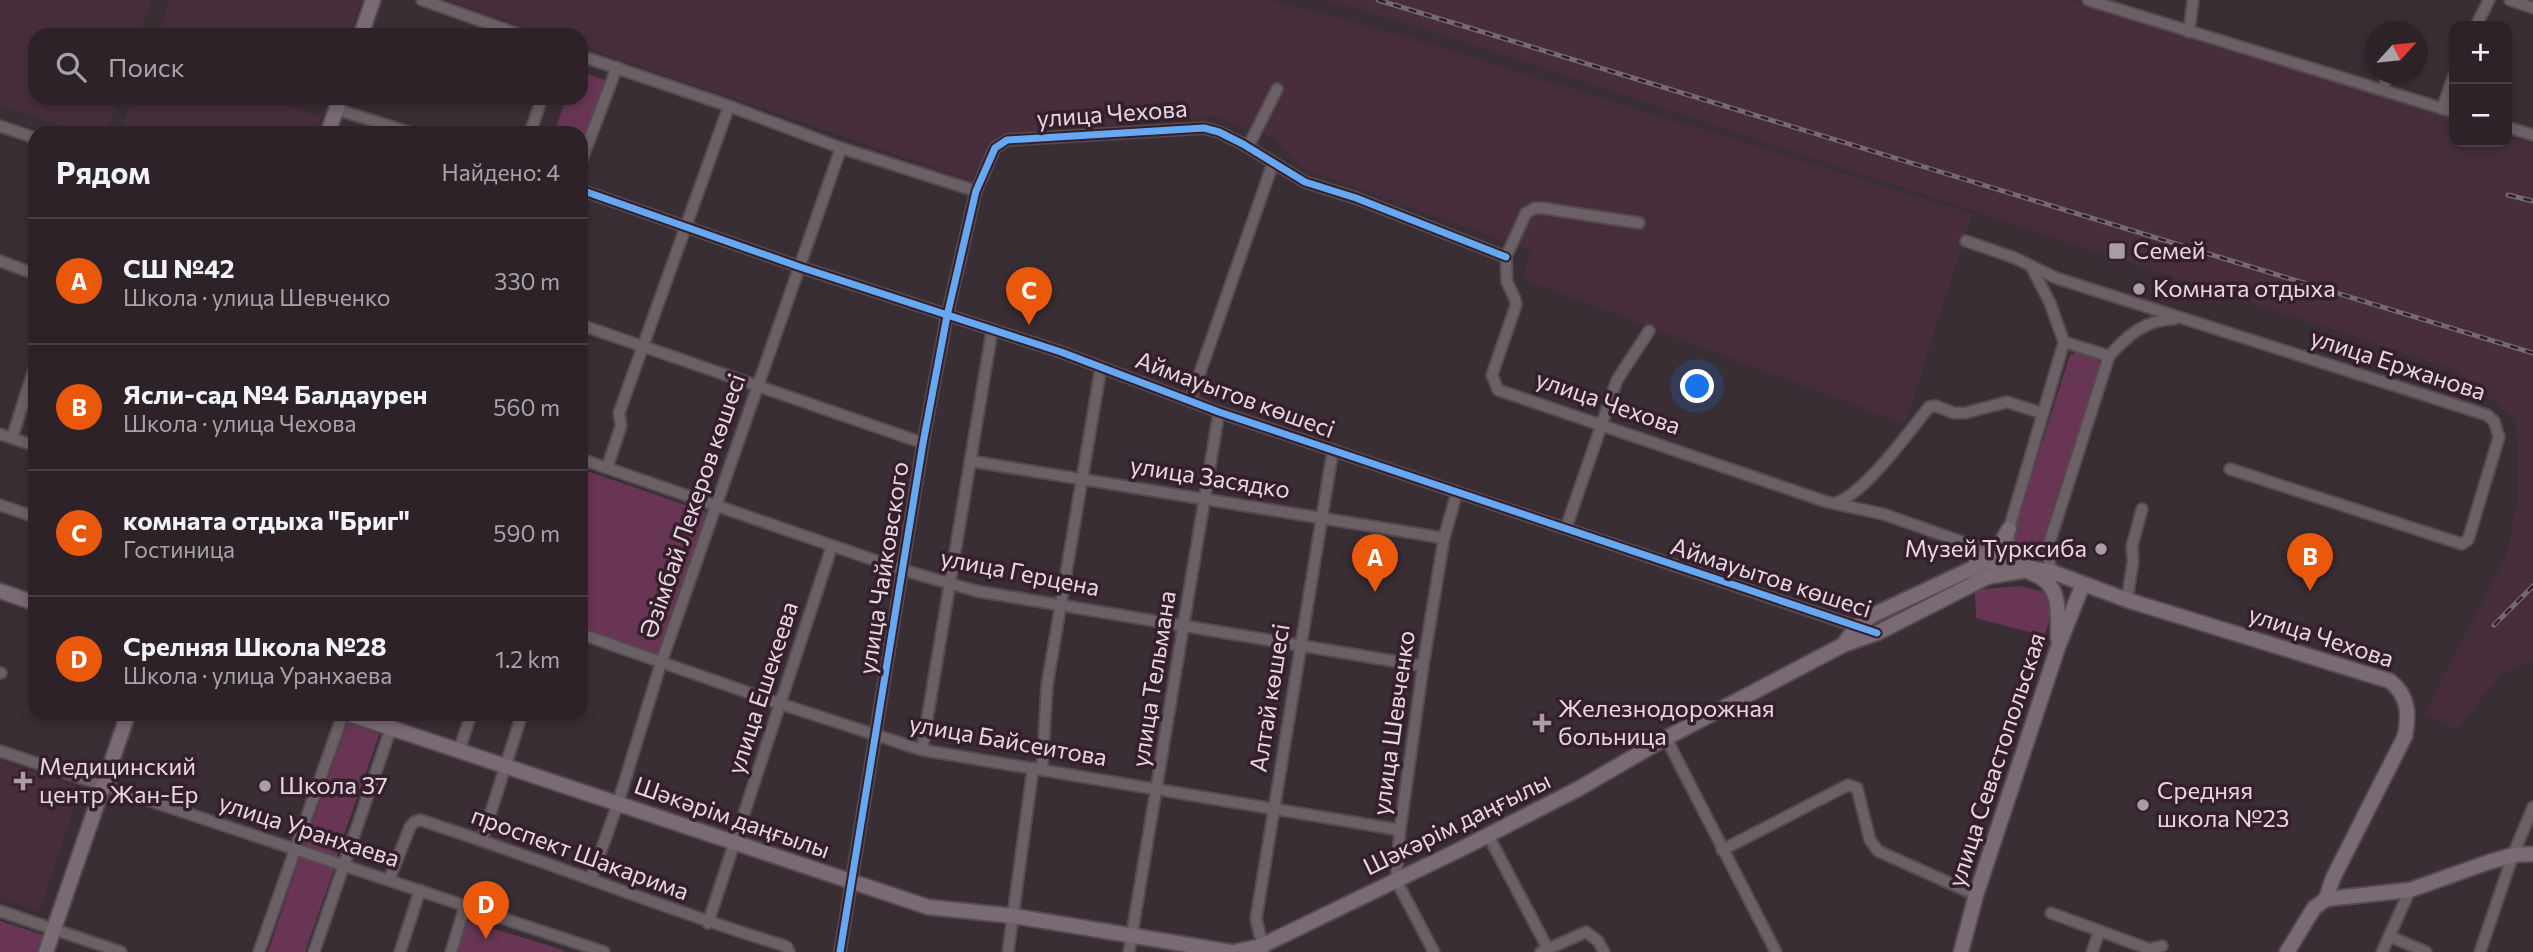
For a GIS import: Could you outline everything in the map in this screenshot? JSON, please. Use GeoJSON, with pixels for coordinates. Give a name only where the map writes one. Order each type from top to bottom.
{"type":"FeatureCollection","features":[{"type":"Feature","properties":{"kind":"main road"},"geometry":{"type":"LineString","coordinates":[[363,28],[373,0]]}},
{"type":"Feature","properties":{"kind":"main road"},"geometry":{"type":"LineString","coordinates":[[330,126],[337,105]]}},
{"type":"Feature","properties":{"kind":"main road"},"geometry":{"type":"LineString","coordinates":[[1967,571],[2001,543],[2009,529]]}},
{"type":"Feature","properties":{"kind":"main road","name":"улица Чехова"},"geometry":{"type":"LineString","coordinates":[[2010,559],[2029,570],[2052,572],[2127,600],[2390,681],[2400,688],[2409,716],[2405,736],[2333,878],[2326,899]]}},
{"type":"Feature","properties":{"kind":"main road","name":"Шәкәрім даңғылы"},"geometry":{"type":"LineString","coordinates":[[1843,645],[1856,627],[1873,615],[1983,563],[2010,559]]}},
{"type":"Feature","properties":{"kind":"main road"},"geometry":{"type":"LineString","coordinates":[[2029,570],[2044,577],[2052,586],[2058,605],[2058,647]]}},
{"type":"Feature","properties":{"kind":"main road","name":"Шәкәрім даңғылы"},"geometry":{"type":"LineString","coordinates":[[370,721],[928,907],[1014,916],[1232,952],[1259,950],[1578,789],[1666,738],[1843,645],[1877,633],[1987,577],[2029,570]]}},
{"type":"Feature","properties":{"kind":"main road","name":"улица Севастопольская"},"geometry":{"type":"LineString","coordinates":[[1961,952],[1976,895],[2058,647],[2083,584]]}},
{"type":"Feature","properties":{"kind":"main road"},"geometry":{"type":"LineString","coordinates":[[0,591],[28,601]]}},
{"type":"Feature","properties":{"kind":"main road"},"geometry":{"type":"LineString","coordinates":[[46,952],[126,721]]}},
{"type":"Feature","properties":{"kind":"main road"},"geometry":{"type":"LineString","coordinates":[[2287,952],[2314,908],[2326,899],[2410,890],[2513,855],[2532,854]]}},
{"type":"Feature","properties":{"kind":"street"},"geometry":{"type":"LineString","coordinates":[[422,0],[501,28]]}},
{"type":"Feature","properties":{"kind":"street"},"geometry":{"type":"LineString","coordinates":[[2088,0],[2112,4],[2189,32],[2449,111]]}},
{"type":"Feature","properties":{"kind":"street"},"geometry":{"type":"LineString","coordinates":[[2189,32],[2193,0]]}},
{"type":"Feature","properties":{"kind":"street"},"geometry":{"type":"LineString","coordinates":[[2478,21],[2489,0]]}},
{"type":"Feature","properties":{"kind":"street"},"geometry":{"type":"LineString","coordinates":[[2510,0],[2533,8]]}},
{"type":"Feature","properties":{"kind":"street"},"geometry":{"type":"LineString","coordinates":[[2133,13],[2136,1]]}},
{"type":"Feature","properties":{"kind":"street"},"geometry":{"type":"LineString","coordinates":[[588,58],[841,148],[976,191]]}},
{"type":"Feature","properties":{"kind":"street"},"geometry":{"type":"LineString","coordinates":[[588,144],[617,67]]}},
{"type":"Feature","properties":{"kind":"street"},"geometry":{"type":"LineString","coordinates":[[2383,90],[2384,84]]}},
{"type":"Feature","properties":{"kind":"street"},"geometry":{"type":"LineString","coordinates":[[2442,109],[2451,84]]}},
{"type":"Feature","properties":{"kind":"street"},"geometry":{"type":"LineString","coordinates":[[1248,147],[1277,89]]}},
{"type":"Feature","properties":{"kind":"street"},"geometry":{"type":"LineString","coordinates":[[343,105],[394,126]]}},
{"type":"Feature","properties":{"kind":"street"},"geometry":{"type":"LineString","coordinates":[[532,126],[540,105]]}},
{"type":"Feature","properties":{"kind":"street"},"geometry":{"type":"LineString","coordinates":[[607,468],[621,426],[619,413],[729,106]]}},
{"type":"Feature","properties":{"kind":"street"},"geometry":{"type":"LineString","coordinates":[[0,126],[28,136]]}},
{"type":"Feature","properties":{"kind":"street","name":"улица Чехова"},"geometry":{"type":"LineString","coordinates":[[976,191],[995,148],[1007,140],[1203,128],[1219,132],[1305,182],[1367,202],[1506,257],[1507,282],[1516,305],[1492,375],[1498,390],[1835,504],[1883,514],[2010,559]]}},
{"type":"Feature","properties":{"kind":"street"},"geometry":{"type":"LineString","coordinates":[[2512,129],[2533,135]]}},
{"type":"Feature","properties":{"kind":"street","name":"Әзімбай Лекеров көшесі"},"geometry":{"type":"LineString","coordinates":[[591,879],[618,803],[661,663],[841,148]]}},
{"type":"Feature","properties":{"kind":"street"},"geometry":{"type":"LineString","coordinates":[[1190,401],[1273,163]]}},
{"type":"Feature","properties":{"kind":"street","name":"улица Чайковского"},"geometry":{"type":"LineString","coordinates":[[840,952],[923,443],[947,316],[976,191]]}},
{"type":"Feature","properties":{"kind":"street","name":"Аймауытов көшесі"},"geometry":{"type":"LineString","coordinates":[[588,193],[684,228],[1061,352],[1219,412],[1877,633]]}},
{"type":"Feature","properties":{"kind":"street"},"geometry":{"type":"LineString","coordinates":[[1506,257],[1526,213],[1535,208],[1639,223]]}},
{"type":"Feature","properties":{"kind":"street"},"geometry":{"type":"LineString","coordinates":[[1966,241],[2029,264],[2056,278],[2184,318]]}},
{"type":"Feature","properties":{"kind":"street"},"geometry":{"type":"LineString","coordinates":[[0,261],[28,271]]}},
{"type":"Feature","properties":{"kind":"street"},"geometry":{"type":"LineString","coordinates":[[2010,559],[2009,529],[2064,342],[2050,303],[2029,264]]}},
{"type":"Feature","properties":{"kind":"street"},"geometry":{"type":"LineString","coordinates":[[2052,572],[2048,556],[2049,544],[2109,356],[2134,331],[2147,323],[2184,318]]}},
{"type":"Feature","properties":{"kind":"street","name":"улица Ержанова"},"geometry":{"type":"LineString","coordinates":[[2184,318],[2487,415],[2494,421],[2500,437],[2468,540],[2462,544],[2230,469]]}},
{"type":"Feature","properties":{"kind":"street"},"geometry":{"type":"LineString","coordinates":[[588,327],[923,443]]}},
{"type":"Feature","properties":{"kind":"street"},"geometry":{"type":"LineString","coordinates":[[922,750],[992,331]]}},
{"type":"Feature","properties":{"kind":"street"},"geometry":{"type":"LineString","coordinates":[[1566,528],[1617,380],[1649,331]]}},
{"type":"Feature","properties":{"kind":"street"},"geometry":{"type":"LineString","coordinates":[[2064,342],[2109,356]]}},
{"type":"Feature","properties":{"kind":"street"},"geometry":{"type":"LineString","coordinates":[[1008,952],[1022,841],[1038,769],[1047,686],[1101,367]]}},
{"type":"Feature","properties":{"kind":"street"},"geometry":{"type":"LineString","coordinates":[[12,438],[28,388]]}},
{"type":"Feature","properties":{"kind":"street"},"geometry":{"type":"LineString","coordinates":[[1835,504],[1844,501],[1868,479],[1929,407],[1936,406],[1954,413],[1965,413],[2007,402],[2042,413]]}},
{"type":"Feature","properties":{"kind":"street","name":"улица Тельмана"},"geometry":{"type":"LineString","coordinates":[[1129,952],[1219,412]]}},
{"type":"Feature","properties":{"kind":"street"},"geometry":{"type":"LineString","coordinates":[[0,434],[28,444]]}},
{"type":"Feature","properties":{"kind":"street","name":"Алтай көшесі"},"geometry":{"type":"LineString","coordinates":[[1259,950],[1262,935],[1256,919],[1333,450]]}},
{"type":"Feature","properties":{"kind":"street","name":"улица Герцена"},"geometry":{"type":"LineString","coordinates":[[588,461],[903,570],[976,591],[1423,666]]}},
{"type":"Feature","properties":{"kind":"street","name":"улица Засядко"},"geometry":{"type":"LineString","coordinates":[[970,461],[1444,538]]}},
{"type":"Feature","properties":{"kind":"street","name":"улица Шевченко"},"geometry":{"type":"LineString","coordinates":[[1396,880],[1400,830],[1423,666],[1444,538],[1457,492]]}},
{"type":"Feature","properties":{"kind":"street"},"geometry":{"type":"LineString","coordinates":[[0,505],[28,515]]}},
{"type":"Feature","properties":{"kind":"street"},"geometry":{"type":"LineString","coordinates":[[2127,600],[2133,561],[2132,547],[2142,509]]}},
{"type":"Feature","properties":{"kind":"street"},"geometry":{"type":"LineString","coordinates":[[2029,570],[2049,544]]}},
{"type":"Feature","properties":{"kind":"street","name":"улица Ешекеева"},"geometry":{"type":"LineString","coordinates":[[708,923],[832,546]]}},
{"type":"Feature","properties":{"kind":"street","name":"улица Байсеитова"},"geometry":{"type":"LineString","coordinates":[[588,637],[778,704],[922,750],[1400,830]]}},
{"type":"Feature","properties":{"kind":"street"},"geometry":{"type":"LineString","coordinates":[[259,952],[341,721]]}},
{"type":"Feature","properties":{"kind":"street"},"geometry":{"type":"LineString","coordinates":[[458,751],[469,721]]}},
{"type":"Feature","properties":{"kind":"street"},"geometry":{"type":"LineString","coordinates":[[482,840],[520,721]]}},
{"type":"Feature","properties":{"kind":"street"},"geometry":{"type":"LineString","coordinates":[[314,952],[391,728]]}},
{"type":"Feature","properties":{"kind":"street"},"geometry":{"type":"LineString","coordinates":[[1666,738],[1776,952]]}},
{"type":"Feature","properties":{"kind":"street","name":"улица Уранхаева"},"geometry":{"type":"LineString","coordinates":[[0,751],[420,890],[572,947],[604,952]]}},
{"type":"Feature","properties":{"kind":"street"},"geometry":{"type":"LineString","coordinates":[[1722,850],[1847,785],[1852,785],[1857,788],[1870,840],[1878,851],[1976,895]]}},
{"type":"Feature","properties":{"kind":"street"},"geometry":{"type":"LineString","coordinates":[[2480,952],[2513,855],[2533,807]]}},
{"type":"Feature","properties":{"kind":"street","name":"проспект Шакарима"},"geometry":{"type":"LineString","coordinates":[[389,880],[410,827],[420,820],[708,923],[782,945],[787,947],[789,952]]}},
{"type":"Feature","properties":{"kind":"street"},"geometry":{"type":"LineString","coordinates":[[1488,835],[1545,950],[1586,932],[1598,941],[1604,952]]}},
{"type":"Feature","properties":{"kind":"street"},"geometry":{"type":"LineString","coordinates":[[1396,880],[1434,952]]}},
{"type":"Feature","properties":{"kind":"street"},"geometry":{"type":"LineString","coordinates":[[400,952],[420,890]]}},
{"type":"Feature","properties":{"kind":"street"},"geometry":{"type":"LineString","coordinates":[[2382,952],[2410,890]]}},
{"type":"Feature","properties":{"kind":"street"},"geometry":{"type":"LineString","coordinates":[[451,952],[465,906]]}},
{"type":"Feature","properties":{"kind":"street"},"geometry":{"type":"LineString","coordinates":[[0,911],[121,952]]}},
{"type":"Feature","properties":{"kind":"street"},"geometry":{"type":"LineString","coordinates":[[2051,913],[2149,949],[2162,946]]}},
{"type":"Feature","properties":{"kind":"street"},"geometry":{"type":"LineString","coordinates":[[2092,952],[2099,932]]}},
{"type":"Feature","properties":{"kind":"street"},"geometry":{"type":"LineString","coordinates":[[2389,936],[2426,952]]}},
{"type":"Feature","properties":{"kind":"shaded area"},"geometry":{"type":"Polygon","coordinates":[[[0,0],[151,0],[141,28],[28,28],[28,105],[116,105],[108,126],[62,126],[0,105],[0,0]]]}},
{"type":"Feature","properties":{"kind":"shaded area"},"geometry":{"type":"Polygon","coordinates":[[[170,0],[361,0],[351,28],[160,28],[170,0]]]}},
{"type":"Feature","properties":{"kind":"shaded area"},"geometry":{"type":"Polygon","coordinates":[[[448,0],[1272,0],[1407,37],[1972,214],[1905,424],[1524,279],[1529,250],[1302,168],[1276,139],[1214,116],[1000,134],[970,180],[588,48],[588,28],[529,28],[448,0]]]}},
{"type":"Feature","properties":{"kind":"shaded area"},"geometry":{"type":"Polygon","coordinates":[[[1323,0],[2070,0],[2449,117],[2449,147],[2512,147],[2512,138],[2533,145],[2533,659],[2500,675],[2456,729],[2424,714],[2506,557],[2519,493],[2516,420],[2458,371],[1397,20],[1323,0]]]}},
{"type":"Feature","properties":{"kind":"shaded area"},"geometry":{"type":"Polygon","coordinates":[[[588,74],[605,80],[588,128],[588,126],[556,126],[564,105],[588,105],[588,74]]]}},
{"type":"Feature","properties":{"kind":"shaded area"},"geometry":{"type":"Polygon","coordinates":[[[130,105],[287,105],[321,117],[318,126],[123,126],[130,105]]]}},
{"type":"Feature","properties":{"kind":"shaded area"},"geometry":{"type":"Polygon","coordinates":[[[2080,352],[2098,359],[2102,369],[2044,546],[2036,555],[2016,548],[2012,537],[2070,355],[2080,352]]]}},
{"type":"Feature","properties":{"kind":"shaded area"},"geometry":{"type":"Polygon","coordinates":[[[588,471],[712,514],[663,657],[588,630],[588,471]]]}},
{"type":"Feature","properties":{"kind":"shaded area"},"geometry":{"type":"Polygon","coordinates":[[[2020,586],[2058,595],[2044,636],[1976,618],[1975,590],[2020,586]]]}},
{"type":"Feature","properties":{"kind":"shaded area"},"geometry":{"type":"Polygon","coordinates":[[[348,721],[358,721],[381,729],[336,858],[304,847],[348,721]]]}},
{"type":"Feature","properties":{"kind":"shaded area"},"geometry":{"type":"Polygon","coordinates":[[[0,760],[81,788],[39,911],[0,898],[0,760]]]}},
{"type":"Feature","properties":{"kind":"shaded area"},"geometry":{"type":"Polygon","coordinates":[[[301,854],[335,866],[305,952],[268,952],[301,854]]]}},
{"type":"Feature","properties":{"kind":"shaded area"},"geometry":{"type":"Polygon","coordinates":[[[462,919],[563,950],[563,952],[452,952],[462,919]]]}},
{"type":"Feature","properties":{"kind":"shaded area"},"geometry":{"type":"Polygon","coordinates":[[[0,921],[43,935],[37,952],[0,952],[0,921]]]}},
{"type":"Feature","properties":{"kind":"railway"},"geometry":{"type":"LineString","coordinates":[[1378,0],[2533,353]]}},
{"type":"Feature","properties":{"kind":"railway"},"geometry":{"type":"LineString","coordinates":[[2508,195],[2533,201]]}},
{"type":"Feature","properties":{"kind":"railway"},"geometry":{"type":"LineString","coordinates":[[2494,625],[2533,586]]}},
{"type":"Feature","properties":{"kind":"cycle path"},"geometry":{"type":"LineString","coordinates":[[840,952],[923,443],[947,316],[976,191],[995,148],[1007,140],[1204,128],[1243,144],[1305,182],[1356,198],[1506,257]]}},
{"type":"Feature","properties":{"kind":"cycle path"},"geometry":{"type":"LineString","coordinates":[[588,192],[800,267],[1061,352],[1219,412],[1877,633]]}},
{"type":"Feature","properties":{"kind":"place","name":"Семей"},"geometry":{"type":"Point","coordinates":[2117,251]}},
{"type":"Feature","properties":{"kind":"place","name":"Комната отдыха"},"geometry":{"type":"Point","coordinates":[2139,289]}},
{"type":"Feature","properties":{"kind":"place","name":"комната отдыха \"Бриг\""},"geometry":{"type":"Point","coordinates":[1029,325]}},
{"type":"Feature","properties":{"kind":"place","name":"Музей Турксиба"},"geometry":{"type":"Point","coordinates":[2101,549]}},
{"type":"Feature","properties":{"kind":"place","name":"Ясли-сад №4 Балдаурен"},"geometry":{"type":"Point","coordinates":[2310,591]}},
{"type":"Feature","properties":{"kind":"place","name":"СШ №42"},"geometry":{"type":"Point","coordinates":[1375,592]}},
{"type":"Feature","properties":{"kind":"place","name":"Железнодорожная больница"},"geometry":{"type":"Point","coordinates":[1542,723]}},
{"type":"Feature","properties":{"kind":"place","name":"Медицинский центр Жан-Ер"},"geometry":{"type":"Point","coordinates":[23,781]}},
{"type":"Feature","properties":{"kind":"place","name":"Школа 37"},"geometry":{"type":"Point","coordinates":[265,786]}},
{"type":"Feature","properties":{"kind":"place","name":"Средняя школа №23"},"geometry":{"type":"Point","coordinates":[2143,805]}},
{"type":"Feature","properties":{"kind":"place","name":"Срелняя Школа №28"},"geometry":{"type":"Point","coordinates":[486,939]}}]}
